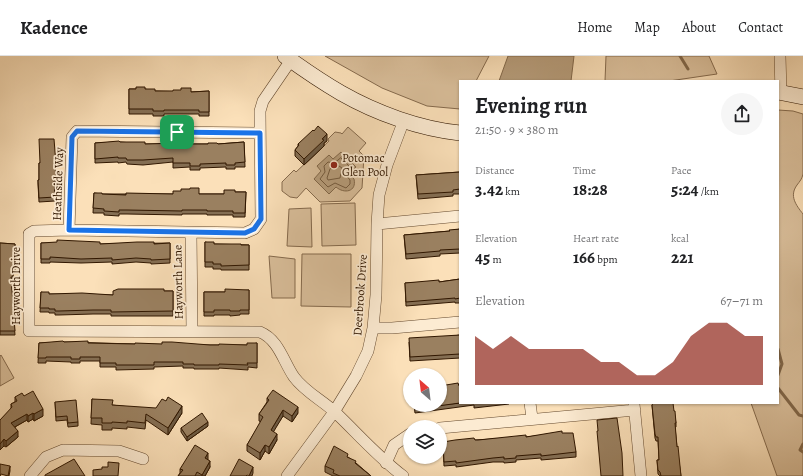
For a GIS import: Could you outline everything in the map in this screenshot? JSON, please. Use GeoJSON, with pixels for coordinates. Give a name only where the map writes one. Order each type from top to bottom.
{"type":"FeatureCollection","features":[{"type":"Feature","properties":{"kind":"street"},"geometry":{"type":"LineString","coordinates":[[780,56],[779,93],[803,97]]}},
{"type":"Feature","properties":{"kind":"street"},"geometry":{"type":"LineString","coordinates":[[288,58],[347,96],[373,110],[440,131],[459,133]]}},
{"type":"Feature","properties":{"kind":"street","name":"Hayworth Drive"},"geometry":{"type":"LineString","coordinates":[[288,58],[263,101],[260,111],[261,219],[254,229],[245,233],[69,230],[34,231],[29,234],[29,331],[260,332],[267,335],[275,344],[293,376],[303,388],[334,412]]}},
{"type":"Feature","properties":{"kind":"street","name":"Deerbrook Drive"},"geometry":{"type":"LineString","coordinates":[[287,476],[334,412],[356,376],[368,351],[373,328],[376,295],[377,224],[380,195],[385,172],[404,120]]}},
{"type":"Feature","properties":{"kind":"street","name":"Heathside Way"},"geometry":{"type":"LineString","coordinates":[[69,230],[72,137],[77,131],[260,133]]}},
{"type":"Feature","properties":{"kind":"street"},"geometry":{"type":"LineString","coordinates":[[377,224],[459,216]]}},
{"type":"Feature","properties":{"kind":"street","name":"Hayworth Lane"},"geometry":{"type":"LineString","coordinates":[[191,233],[192,332]]}},
{"type":"Feature","properties":{"kind":"street"},"geometry":{"type":"LineString","coordinates":[[373,328],[392,328],[459,322]]}},
{"type":"Feature","properties":{"kind":"street"},"geometry":{"type":"LineString","coordinates":[[530,404],[532,418]]}},
{"type":"Feature","properties":{"kind":"street"},"geometry":{"type":"LineString","coordinates":[[447,427],[635,406],[641,476]]}},
{"type":"Feature","properties":{"kind":"street"},"geometry":{"type":"LineString","coordinates":[[334,412],[386,463],[403,476]]}},
{"type":"Feature","properties":{"kind":"street"},"geometry":{"type":"LineString","coordinates":[[386,463],[394,445],[403,439]]}},
{"type":"Feature","properties":{"kind":"street"},"geometry":{"type":"LineString","coordinates":[[30,476],[46,457],[63,450],[119,451],[143,459]]}},
{"type":"Feature","properties":{"kind":"shaded area"},"geometry":{"type":"Polygon","coordinates":[[[325,56],[489,56],[477,80],[459,80],[459,109],[427,106],[382,88],[325,56]]]}},
{"type":"Feature","properties":{"kind":"shaded area"},"geometry":{"type":"Polygon","coordinates":[[[606,56],[709,56],[717,74],[676,80],[605,80],[606,56]]]}},
{"type":"Feature","properties":{"kind":"shaded area"},"geometry":{"type":"Polygon","coordinates":[[[779,110],[793,111],[803,114],[803,174],[795,189],[794,200],[803,214],[803,476],[777,476],[751,404],[779,404],[779,110]]]}},
{"type":"Feature","properties":{"kind":"shaded area","name":"Potomac Glen Pool"},"geometry":{"type":"Polygon","coordinates":[[[348,127],[366,143],[359,151],[364,156],[362,188],[350,201],[320,202],[306,188],[297,198],[290,197],[282,191],[282,182],[294,170],[296,172],[329,141],[328,139],[335,132],[342,134],[348,127]]]}},
{"type":"Feature","properties":{"kind":"shaded area"},"geometry":{"type":"Polygon","coordinates":[[[355,203],[356,245],[322,246],[321,204],[355,203]]]}},
{"type":"Feature","properties":{"kind":"shaded area"},"geometry":{"type":"Polygon","coordinates":[[[311,208],[312,247],[287,246],[289,209],[311,208]]]}},
{"type":"Feature","properties":{"kind":"shaded area"},"geometry":{"type":"Polygon","coordinates":[[[302,254],[351,254],[351,307],[301,306],[302,254]]]}},
{"type":"Feature","properties":{"kind":"shaded area"},"geometry":{"type":"Polygon","coordinates":[[[269,256],[295,259],[295,298],[272,298],[269,256]]]}},
{"type":"Feature","properties":{"kind":"shaded area"},"geometry":{"type":"Polygon","coordinates":[[[1,355],[14,378],[0,386],[0,356],[1,355]]]}},
{"type":"Feature","properties":{"kind":"water"},"geometry":{"type":"Polygon","coordinates":[[[508,56],[574,56],[571,80],[499,80],[508,56]]]}},
{"type":"Feature","properties":{"kind":"water"},"geometry":{"type":"Polygon","coordinates":[[[341,152],[356,167],[349,174],[354,179],[354,187],[343,191],[336,187],[329,194],[314,179],[321,171],[317,166],[329,155],[333,159],[341,152]]]}},
{"type":"Feature","properties":{"kind":"building"},"geometry":{"type":"Polygon","coordinates":[[[136,87],[155,89],[155,91],[173,91],[181,90],[181,88],[191,88],[191,92],[209,91],[209,112],[199,112],[199,110],[153,111],[153,109],[129,109],[129,89],[136,89],[136,87]]]}},
{"type":"Feature","properties":{"kind":"building"},"geometry":{"type":"Polygon","coordinates":[[[318,126],[327,134],[322,139],[324,140],[304,159],[295,150],[299,145],[298,144],[318,126]]]}},
{"type":"Feature","properties":{"kind":"building"},"geometry":{"type":"Polygon","coordinates":[[[39,139],[54,139],[56,164],[56,181],[54,181],[55,197],[39,198],[39,139]]]}},
{"type":"Feature","properties":{"kind":"building"},"geometry":{"type":"Polygon","coordinates":[[[119,141],[145,142],[145,144],[218,144],[244,142],[245,162],[235,163],[235,165],[226,165],[226,163],[190,166],[190,163],[173,163],[173,158],[127,160],[126,158],[118,157],[95,159],[95,143],[119,141]]]}},
{"type":"Feature","properties":{"kind":"building"},"geometry":{"type":"Polygon","coordinates":[[[459,172],[459,189],[453,190],[453,192],[418,194],[416,175],[459,172]]]}},
{"type":"Feature","properties":{"kind":"building"},"geometry":{"type":"Polygon","coordinates":[[[199,188],[199,194],[224,194],[224,190],[246,192],[245,213],[207,210],[119,210],[119,212],[104,211],[104,209],[93,208],[94,193],[126,195],[126,193],[173,194],[173,191],[181,191],[181,189],[199,188]]]}},
{"type":"Feature","properties":{"kind":"building"},"geometry":{"type":"Polygon","coordinates":[[[459,229],[459,249],[406,254],[404,235],[450,231],[449,230],[459,229]]]}},
{"type":"Feature","properties":{"kind":"building"},"geometry":{"type":"Polygon","coordinates":[[[57,240],[100,242],[100,244],[137,242],[154,242],[154,244],[170,243],[170,259],[151,260],[136,258],[112,260],[112,258],[81,259],[50,257],[50,259],[41,259],[41,243],[57,242],[57,240]]]}},
{"type":"Feature","properties":{"kind":"building"},"geometry":{"type":"Polygon","coordinates":[[[205,242],[214,242],[214,244],[249,245],[249,265],[221,266],[221,264],[213,264],[213,262],[205,262],[205,242]]]}},
{"type":"Feature","properties":{"kind":"building"},"geometry":{"type":"Polygon","coordinates":[[[0,243],[15,244],[15,269],[13,269],[13,277],[11,277],[15,331],[0,331],[0,243]]]}},
{"type":"Feature","properties":{"kind":"building"},"geometry":{"type":"Polygon","coordinates":[[[459,279],[459,298],[406,302],[405,283],[439,280],[439,282],[459,279]]]}},
{"type":"Feature","properties":{"kind":"building"},"geometry":{"type":"Polygon","coordinates":[[[118,289],[164,289],[164,291],[173,291],[173,311],[55,311],[55,309],[40,308],[41,292],[49,292],[49,294],[82,293],[113,295],[113,291],[118,289]]]}},
{"type":"Feature","properties":{"kind":"building"},"geometry":{"type":"Polygon","coordinates":[[[225,289],[249,290],[249,310],[214,310],[214,312],[204,312],[204,292],[225,292],[225,289]]]}},
{"type":"Feature","properties":{"kind":"building"},"geometry":{"type":"Polygon","coordinates":[[[459,335],[459,354],[410,357],[409,338],[459,335]]]}},
{"type":"Feature","properties":{"kind":"building"},"geometry":{"type":"Polygon","coordinates":[[[63,341],[135,344],[162,344],[162,342],[172,342],[210,345],[247,345],[247,343],[257,343],[257,363],[247,363],[248,365],[194,365],[183,364],[183,362],[154,362],[154,365],[116,365],[116,363],[100,363],[100,357],[80,357],[80,359],[71,359],[71,357],[38,358],[39,343],[63,341]]]}},
{"type":"Feature","properties":{"kind":"building"},"geometry":{"type":"Polygon","coordinates":[[[458,383],[459,403],[447,405],[447,385],[458,383]]]}},
{"type":"Feature","properties":{"kind":"building"},"geometry":{"type":"Polygon","coordinates":[[[273,390],[298,407],[292,416],[283,410],[271,430],[277,434],[269,447],[265,445],[260,453],[247,445],[263,417],[259,414],[269,400],[267,398],[273,390]]]}},
{"type":"Feature","properties":{"kind":"building"},"geometry":{"type":"Polygon","coordinates":[[[33,391],[43,409],[28,416],[27,414],[11,423],[18,431],[6,441],[4,439],[0,444],[0,420],[12,407],[11,404],[17,401],[15,397],[22,393],[24,396],[33,391]]]}},
{"type":"Feature","properties":{"kind":"building"},"geometry":{"type":"Polygon","coordinates":[[[168,397],[182,406],[168,428],[146,414],[145,423],[127,421],[127,423],[102,423],[102,418],[91,418],[92,399],[113,400],[112,405],[156,408],[162,399],[166,401],[168,397]]]}},
{"type":"Feature","properties":{"kind":"building"},"geometry":{"type":"Polygon","coordinates":[[[76,400],[78,422],[68,423],[67,416],[56,417],[55,402],[76,400]]]}},
{"type":"Feature","properties":{"kind":"building"},"geometry":{"type":"Polygon","coordinates":[[[673,404],[681,476],[661,476],[658,470],[658,437],[656,437],[655,434],[652,405],[673,404]]]}},
{"type":"Feature","properties":{"kind":"building"},"geometry":{"type":"Polygon","coordinates":[[[202,413],[208,422],[187,437],[181,428],[202,413]]]}},
{"type":"Feature","properties":{"kind":"building"},"geometry":{"type":"Polygon","coordinates":[[[617,418],[622,453],[623,476],[601,476],[597,420],[617,418]]]}},
{"type":"Feature","properties":{"kind":"building"},"geometry":{"type":"Polygon","coordinates":[[[562,431],[562,433],[573,433],[576,452],[541,456],[541,454],[516,456],[516,458],[504,459],[504,457],[493,458],[456,463],[456,461],[447,462],[447,441],[526,435],[526,437],[562,431]]]}},
{"type":"Feature","properties":{"kind":"building"},"geometry":{"type":"Polygon","coordinates":[[[195,445],[208,453],[205,458],[210,461],[202,475],[197,472],[195,476],[178,476],[183,470],[180,469],[195,445]]]}},
{"type":"Feature","properties":{"kind":"building"},"geometry":{"type":"Polygon","coordinates":[[[334,446],[348,454],[347,457],[356,461],[355,463],[371,476],[340,476],[333,473],[334,470],[325,466],[334,446]]]}},
{"type":"Feature","properties":{"kind":"building"},"geometry":{"type":"Polygon","coordinates":[[[74,459],[85,476],[45,476],[45,475],[74,459]]]}},
{"type":"Feature","properties":{"kind":"building"},"geometry":{"type":"Polygon","coordinates":[[[239,459],[253,467],[249,476],[230,476],[239,459]]]}},
{"type":"Feature","properties":{"kind":"building"},"geometry":{"type":"Polygon","coordinates":[[[108,462],[119,463],[118,476],[93,476],[93,470],[108,467],[108,462]]]}},
{"type":"Feature","properties":{"kind":"building"},"geometry":{"type":"Polygon","coordinates":[[[0,464],[10,466],[8,476],[1,474],[0,476],[0,464]]]}},
{"type":"Feature","properties":{"kind":"waterway"},"geometry":{"type":"LineString","coordinates":[[680,56],[688,69]]}},
{"type":"Feature","properties":{"kind":"waterway"},"geometry":{"type":"LineString","coordinates":[[779,353],[782,364],[779,372]]}},
{"type":"Feature","properties":{"kind":"waterway"},"geometry":{"type":"LineString","coordinates":[[779,389],[799,415],[803,416]]}},
{"type":"Feature","properties":{"kind":"waterway"},"geometry":{"type":"LineString","coordinates":[[803,444],[800,450],[803,452]]}},
{"type":"Feature","properties":{"kind":"place","name":"Potomac Glen Pool"},"geometry":{"type":"Point","coordinates":[334,165]}},
{"type":"Feature","properties":{"kind":"route"},"geometry":{"type":"LineString","coordinates":[[77,131],[177,132],[260,133],[261,219],[254,229],[245,233],[69,230],[72,137],[77,131]]}}]}
